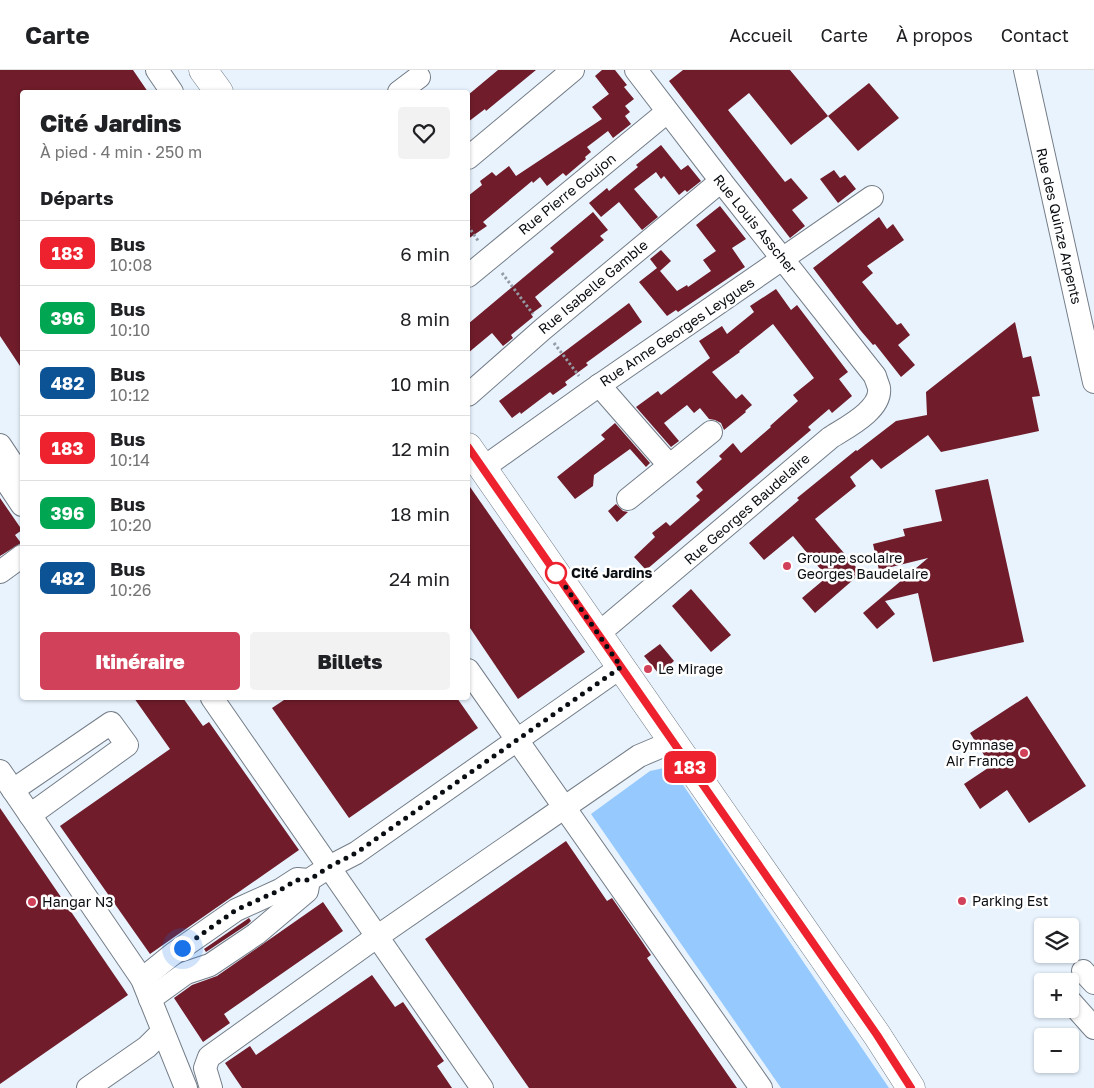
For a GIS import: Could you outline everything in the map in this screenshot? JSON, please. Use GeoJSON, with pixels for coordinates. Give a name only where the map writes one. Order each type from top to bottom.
{"type":"FeatureCollection","features":[{"type":"Feature","properties":{"kind":"main road"},"geometry":{"type":"LineString","coordinates":[[203,70],[218,90]]}},
{"type":"Feature","properties":{"kind":"main road"},"geometry":{"type":"LineString","coordinates":[[475,458],[877,1035],[910,1088]]}},
{"type":"Feature","properties":{"kind":"street"},"geometry":{"type":"LineString","coordinates":[[157,70],[171,90]]}},
{"type":"Feature","properties":{"kind":"street"},"geometry":{"type":"LineString","coordinates":[[470,156],[573,70]]}},
{"type":"Feature","properties":{"kind":"street","name":"Rue Louis Asscher"},"geometry":{"type":"LineString","coordinates":[[636,70],[875,376]]}},
{"type":"Feature","properties":{"kind":"street","name":"Rue des Quinze Arpents"},"geometry":{"type":"LineString","coordinates":[[1025,70],[1094,382]]}},
{"type":"Feature","properties":{"kind":"street"},"geometry":{"type":"LineString","coordinates":[[402,90],[419,77]]}},
{"type":"Feature","properties":{"kind":"street","name":"Rue Pierre Goujon"},"geometry":{"type":"LineString","coordinates":[[470,274],[667,112]]}},
{"type":"Feature","properties":{"kind":"street","name":"Rue Isabelle Gamble"},"geometry":{"type":"LineString","coordinates":[[470,393],[543,329],[721,181]]}},
{"type":"Feature","properties":{"kind":"street","name":"Rue Anne Georges Leygues"},"geometry":{"type":"LineString","coordinates":[[475,458],[595,388],[872,197]]}},
{"type":"Feature","properties":{"kind":"street","name":"Rue Georges Baudelaire"},"geometry":{"type":"LineString","coordinates":[[598,634],[830,438],[867,414],[875,402],[879,390],[875,376]]}},
{"type":"Feature","properties":{"kind":"street"},"geometry":{"type":"LineString","coordinates":[[595,388],[669,465]]}},
{"type":"Feature","properties":{"kind":"street"},"geometry":{"type":"LineString","coordinates":[[628,499],[711,432]]}},
{"type":"Feature","properties":{"kind":"street"},"geometry":{"type":"LineString","coordinates":[[0,445],[20,471]]}},
{"type":"Feature","properties":{"kind":"street"},"geometry":{"type":"LineString","coordinates":[[0,472],[20,501]]}},
{"type":"Feature","properties":{"kind":"street"},"geometry":{"type":"LineString","coordinates":[[0,572],[20,557]]}},
{"type":"Feature","properties":{"kind":"street"},"geometry":{"type":"LineString","coordinates":[[146,989],[173,954],[236,910],[297,880],[309,880],[356,853],[621,667]]}},
{"type":"Feature","properties":{"kind":"street"},"geometry":{"type":"LineString","coordinates":[[470,673],[761,1088]]}},
{"type":"Feature","properties":{"kind":"street"},"geometry":{"type":"LineString","coordinates":[[222,701],[329,867],[482,1088]]}},
{"type":"Feature","properties":{"kind":"street"},"geometry":{"type":"LineString","coordinates":[[13,790],[111,723],[127,745],[30,814]]}},
{"type":"Feature","properties":{"kind":"street"},"geometry":{"type":"LineString","coordinates":[[211,1088],[206,1068],[209,1057],[377,936],[565,806],[639,756],[672,742]]}},
{"type":"Feature","properties":{"kind":"street"},"geometry":{"type":"LineString","coordinates":[[0,771],[146,989],[186,1088]]}},
{"type":"Feature","properties":{"kind":"street"},"geometry":{"type":"LineString","coordinates":[[146,989],[210,965],[256,934],[307,891],[309,880]]}},
{"type":"Feature","properties":{"kind":"street"},"geometry":{"type":"LineString","coordinates":[[1079,1011],[1094,1028]]}},
{"type":"Feature","properties":{"kind":"street"},"geometry":{"type":"LineString","coordinates":[[88,1088],[146,1048],[162,1032]]}},
{"type":"Feature","properties":{"kind":"path"},"geometry":{"type":"LineString","coordinates":[[470,229],[543,329],[595,388]]}},
{"type":"Feature","properties":{"kind":"shaded area"},"geometry":{"type":"Polygon","coordinates":[[[664,768],[677,776],[889,1088],[781,1088],[591,814],[650,771],[664,768]]]}},
{"type":"Feature","properties":{"kind":"building"},"geometry":{"type":"Polygon","coordinates":[[[0,70],[133,70],[147,90],[20,90],[20,366],[0,336],[0,70]]]}},
{"type":"Feature","properties":{"kind":"building"},"geometry":{"type":"Polygon","coordinates":[[[498,70],[536,70],[486,111],[485,109],[470,120],[470,93],[498,70]]]}},
{"type":"Feature","properties":{"kind":"building"},"geometry":{"type":"Polygon","coordinates":[[[602,70],[615,70],[627,85],[624,87],[634,99],[625,106],[630,112],[625,116],[631,124],[613,138],[608,131],[587,147],[591,152],[585,157],[586,159],[566,176],[563,173],[547,186],[540,177],[533,183],[532,181],[483,222],[487,226],[470,238],[470,194],[482,185],[480,181],[492,172],[496,176],[509,166],[516,176],[602,119],[592,107],[609,94],[595,76],[602,70]]]}},
{"type":"Feature","properties":{"kind":"building"},"geometry":{"type":"Polygon","coordinates":[[[683,70],[790,70],[828,116],[791,145],[749,93],[728,110],[785,182],[791,178],[808,198],[792,210],[805,226],[790,238],[669,81],[683,70]]]}},
{"type":"Feature","properties":{"kind":"building"},"geometry":{"type":"Polygon","coordinates":[[[869,83],[899,118],[858,151],[828,116],[869,83]]]}},
{"type":"Feature","properties":{"kind":"building"},"geometry":{"type":"Polygon","coordinates":[[[661,145],[681,170],[688,165],[701,181],[687,192],[685,190],[679,195],[664,176],[661,179],[656,172],[634,189],[658,217],[642,230],[619,202],[601,217],[589,203],[607,188],[609,191],[638,167],[636,165],[661,145]]]}},
{"type":"Feature","properties":{"kind":"building"},"geometry":{"type":"Polygon","coordinates":[[[834,170],[840,178],[845,175],[856,189],[838,203],[820,179],[834,170]]]}},
{"type":"Feature","properties":{"kind":"building"},"geometry":{"type":"Polygon","coordinates":[[[720,206],[746,239],[732,248],[745,267],[678,312],[676,310],[667,316],[639,282],[657,268],[650,259],[661,250],[671,261],[660,271],[677,291],[687,285],[688,287],[711,271],[703,260],[716,251],[696,225],[720,206]]]}},
{"type":"Feature","properties":{"kind":"building"},"geometry":{"type":"Polygon","coordinates":[[[593,212],[608,230],[600,236],[604,240],[535,297],[542,306],[531,314],[533,317],[511,335],[513,338],[503,346],[492,333],[470,351],[470,322],[554,252],[550,248],[593,212]]]}},
{"type":"Feature","properties":{"kind":"building"},"geometry":{"type":"Polygon","coordinates":[[[879,217],[887,229],[893,224],[904,240],[867,266],[873,273],[862,282],[897,325],[901,323],[910,335],[898,345],[915,365],[901,377],[875,344],[873,345],[861,331],[813,268],[879,217]]]}},
{"type":"Feature","properties":{"kind":"building"},"geometry":{"type":"Polygon","coordinates":[[[776,289],[791,310],[797,305],[848,372],[839,379],[852,396],[832,413],[829,409],[808,427],[811,430],[646,570],[634,557],[655,537],[652,533],[666,522],[670,526],[700,500],[696,496],[703,490],[696,482],[722,459],[719,456],[733,443],[741,453],[771,427],[798,401],[793,395],[814,378],[773,324],[740,352],[712,372],[736,399],[742,394],[752,405],[724,430],[721,423],[709,419],[700,408],[694,413],[687,405],[664,423],[679,441],[671,447],[636,407],[658,391],[661,395],[710,358],[699,341],[722,326],[727,334],[754,312],[750,306],[776,289]]]}},
{"type":"Feature","properties":{"kind":"building"},"geometry":{"type":"Polygon","coordinates":[[[629,303],[642,322],[586,363],[588,365],[565,382],[567,385],[553,395],[550,392],[521,414],[520,412],[512,418],[499,401],[629,303]]]}},
{"type":"Feature","properties":{"kind":"building"},"geometry":{"type":"Polygon","coordinates":[[[1015,322],[1023,358],[1031,356],[1040,396],[1032,397],[1039,431],[941,452],[928,435],[881,469],[872,459],[850,477],[856,486],[815,519],[861,573],[815,613],[802,598],[827,577],[793,536],[764,560],[749,543],[799,500],[797,498],[856,450],[896,421],[927,415],[926,392],[1015,322]]]}},
{"type":"Feature","properties":{"kind":"building"},"geometry":{"type":"Polygon","coordinates":[[[615,423],[650,463],[646,467],[630,449],[594,475],[593,486],[575,499],[557,477],[605,439],[601,435],[615,423]]]}},
{"type":"Feature","properties":{"kind":"building"},"geometry":{"type":"Polygon","coordinates":[[[988,479],[1024,642],[933,662],[918,593],[885,601],[895,614],[877,629],[863,613],[928,558],[879,570],[873,544],[905,536],[903,529],[942,521],[935,490],[988,479]]]}},
{"type":"Feature","properties":{"kind":"building"},"geometry":{"type":"Polygon","coordinates":[[[470,487],[585,652],[518,699],[470,628],[470,487]]]}},
{"type":"Feature","properties":{"kind":"building"},"geometry":{"type":"Polygon","coordinates":[[[0,498],[20,527],[20,531],[15,535],[20,544],[0,556],[0,498]]]}},
{"type":"Feature","properties":{"kind":"building"},"geometry":{"type":"Polygon","coordinates":[[[616,504],[623,511],[628,512],[617,522],[608,511],[616,504]]]}},
{"type":"Feature","properties":{"kind":"building"},"geometry":{"type":"Polygon","coordinates":[[[691,589],[731,635],[711,652],[672,606],[691,589]]]}},
{"type":"Feature","properties":{"kind":"building"},"geometry":{"type":"Polygon","coordinates":[[[660,644],[674,661],[659,674],[644,656],[660,644]]]}},
{"type":"Feature","properties":{"kind":"building","name":"Gymnase Air France"},"geometry":{"type":"Polygon","coordinates":[[[1027,696],[1086,786],[1029,823],[1007,790],[980,809],[964,784],[991,766],[970,733],[1027,696]]]}},
{"type":"Feature","properties":{"kind":"building"},"geometry":{"type":"Polygon","coordinates":[[[135,700],[184,700],[203,726],[209,722],[299,850],[150,954],[60,826],[170,749],[135,700]]]}},
{"type":"Feature","properties":{"kind":"building"},"geometry":{"type":"Polygon","coordinates":[[[284,700],[458,700],[478,728],[349,818],[272,708],[284,700]]]}},
{"type":"Feature","properties":{"kind":"building","name":"Hangar N3"},"geometry":{"type":"Polygon","coordinates":[[[0,808],[128,995],[0,1084],[0,808]]]}},
{"type":"Feature","properties":{"kind":"building"},"geometry":{"type":"Polygon","coordinates":[[[566,841],[607,901],[612,898],[651,955],[647,958],[737,1088],[529,1088],[425,939],[566,841]]]}},
{"type":"Feature","properties":{"kind":"building"},"geometry":{"type":"Polygon","coordinates":[[[323,902],[343,931],[224,1014],[230,1023],[203,1042],[174,998],[192,985],[217,976],[323,902]]]}},
{"type":"Feature","properties":{"kind":"building"},"geometry":{"type":"Polygon","coordinates":[[[249,918],[251,921],[248,924],[206,952],[204,949],[249,918]]]}},
{"type":"Feature","properties":{"kind":"building"},"geometry":{"type":"Polygon","coordinates":[[[372,975],[395,1007],[403,1002],[444,1061],[437,1066],[452,1088],[242,1088],[225,1063],[250,1046],[256,1055],[372,975]]]}},
{"type":"Feature","properties":{"kind":"bus line","name":"183"},"geometry":{"type":"LineString","coordinates":[[470,450],[877,1035],[911,1088]]}},
{"type":"Feature","properties":{"kind":"place","name":"Groupe scolaire Georges Baudelaire"},"geometry":{"type":"Point","coordinates":[787,566]}},
{"type":"Feature","properties":{"kind":"place","name":"Cité Jardins"},"geometry":{"type":"Point","coordinates":[556,573]}},
{"type":"Feature","properties":{"kind":"place","name":"Le Mirage"},"geometry":{"type":"Point","coordinates":[648,669]}},
{"type":"Feature","properties":{"kind":"place","name":"Gymnase Air France"},"geometry":{"type":"Point","coordinates":[1024,753]}},
{"type":"Feature","properties":{"kind":"place","name":"Parking Est"},"geometry":{"type":"Point","coordinates":[962,901]}},
{"type":"Feature","properties":{"kind":"place","name":"Hangar N3"},"geometry":{"type":"Point","coordinates":[32,902]}},
{"type":"Feature","properties":{"kind":"route"},"geometry":{"type":"LineString","coordinates":[[182,948],[236,910],[297,880],[309,880],[356,853],[621,667],[556,573]]}}]}
